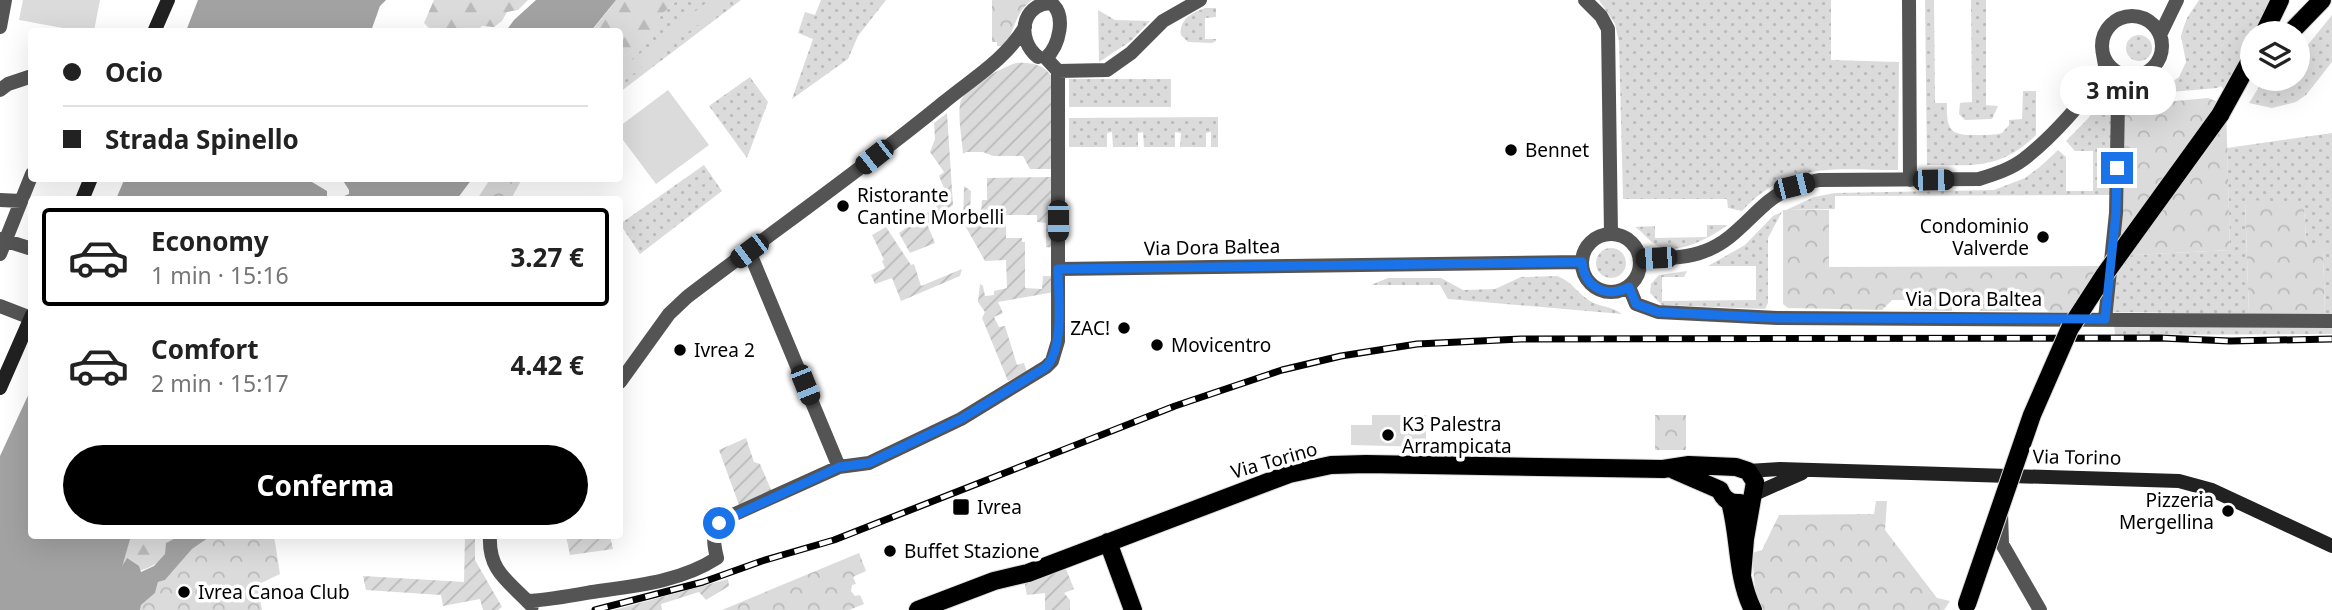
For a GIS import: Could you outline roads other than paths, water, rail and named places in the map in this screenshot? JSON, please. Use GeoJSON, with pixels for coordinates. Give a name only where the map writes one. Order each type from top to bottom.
{"type":"FeatureCollection","features":[{"type":"Feature","properties":{"kind":"main road"},"geometry":{"type":"LineString","coordinates":[[2270,21],[2280,0]]}},
{"type":"Feature","properties":{"kind":"main road"},"geometry":{"type":"LineString","coordinates":[[2296,21],[2311,0]]}},
{"type":"Feature","properties":{"kind":"main road"},"geometry":{"type":"LineString","coordinates":[[2300,21],[2322,0]]}},
{"type":"Feature","properties":{"kind":"main road"},"geometry":{"type":"LineString","coordinates":[[1965,607],[2032,415],[2070,328],[2105,274],[2240,89]]}},
{"type":"Feature","properties":{"kind":"main road","name":"Via Torino"},"geometry":{"type":"LineString","coordinates":[[918,610],[994,581],[1028,573],[1266,482],[1311,468],[1366,464],[1670,469],[1689,465],[1740,470]]}},
{"type":"Feature","properties":{"kind":"main road","name":"Via Torino"},"geometry":{"type":"LineString","coordinates":[[1670,469],[1693,477],[1742,503],[1752,495]]}},
{"type":"Feature","properties":{"kind":"main road"},"geometry":{"type":"LineString","coordinates":[[1742,575],[1755,482],[1740,470],[1720,479],[1736,523],[1737,556],[1742,575],[1753,610]]}},
{"type":"Feature","properties":{"kind":"main road"},"geometry":{"type":"LineString","coordinates":[[1108,542],[1133,610]]}},
{"type":"Feature","properties":{"kind":"street"},"geometry":{"type":"LineString","coordinates":[[0,27],[5,0]]}},
{"type":"Feature","properties":{"kind":"street"},"geometry":{"type":"LineString","coordinates":[[156,28],[168,0]]}},
{"type":"Feature","properties":{"kind":"street"},"geometry":{"type":"LineString","coordinates":[[1025,27],[1025,42],[1030,51],[1058,71],[1107,70],[1131,52],[1163,21],[1200,0]]}},
{"type":"Feature","properties":{"kind":"street"},"geometry":{"type":"LineString","coordinates":[[1585,0],[1601,16],[1608,29],[1611,234]]}},
{"type":"Feature","properties":{"kind":"street"},"geometry":{"type":"LineString","coordinates":[[1909,0],[1910,180]]}},
{"type":"Feature","properties":{"kind":"street"},"geometry":{"type":"LineString","coordinates":[[2143,18],[2171,7],[2177,0]]}},
{"type":"Feature","properties":{"kind":"street"},"geometry":{"type":"LineString","coordinates":[[2160,35],[2177,0]]}},
{"type":"Feature","properties":{"kind":"street"},"geometry":{"type":"LineString","coordinates":[[623,378],[669,314],[687,298],[992,65],[1014,44],[1034,7],[1051,1],[1056,6],[1059,28],[1053,51],[1042,57],[1021,55],[992,65]]}},
{"type":"Feature","properties":{"kind":"street"},"geometry":{"type":"LineString","coordinates":[[1640,259],[1705,251],[1743,227],[1769,201],[1794,186],[1819,180],[1979,179],[2001,172],[2023,160],[2089,93],[2106,71],[2104,54],[2104,36],[2113,23],[2129,16],[2143,18],[2154,25],[2160,35],[2161,55],[2152,68],[2136,75],[2121,74],[2109,65],[2104,54]]}},
{"type":"Feature","properties":{"kind":"street"},"geometry":{"type":"LineString","coordinates":[[490,539],[491,556],[498,573],[531,605],[592,592],[631,589],[666,579],[718,558],[713,539],[719,523],[839,467],[869,463],[961,419],[1046,367],[1052,361],[1058,341],[1058,71]]}},
{"type":"Feature","properties":{"kind":"street"},"geometry":{"type":"LineString","coordinates":[[2089,93],[2121,74]]}},
{"type":"Feature","properties":{"kind":"street"},"geometry":{"type":"LineString","coordinates":[[4,87],[28,78]]}},
{"type":"Feature","properties":{"kind":"street"},"geometry":{"type":"LineString","coordinates":[[2105,319],[2116,213],[2118,101]]}},
{"type":"Feature","properties":{"kind":"street"},"geometry":{"type":"LineString","coordinates":[[28,248],[2,244],[29,182]]}},
{"type":"Feature","properties":{"kind":"street"},"geometry":{"type":"LineString","coordinates":[[0,200],[21,201]]}},
{"type":"Feature","properties":{"kind":"street"},"geometry":{"type":"LineString","coordinates":[[1611,234],[1629,240],[1637,249],[1640,259],[1637,277],[1629,287],[1614,292],[1599,290],[1587,279],[1582,262],[1590,243],[1601,236],[1611,234]]}},
{"type":"Feature","properties":{"kind":"street"},"geometry":{"type":"LineString","coordinates":[[749,251],[839,467]]}},
{"type":"Feature","properties":{"kind":"street","name":"Via Dora Baltea"},"geometry":{"type":"LineString","coordinates":[[1058,269],[1582,262]]}},
{"type":"Feature","properties":{"kind":"street","name":"Via Dora Baltea"},"geometry":{"type":"LineString","coordinates":[[1629,287],[1636,304],[1658,312],[1777,318],[2332,321]]}},
{"type":"Feature","properties":{"kind":"street"},"geometry":{"type":"LineString","coordinates":[[0,306],[28,315]]}},
{"type":"Feature","properties":{"kind":"street"},"geometry":{"type":"LineString","coordinates":[[0,388],[28,323]]}},
{"type":"Feature","properties":{"kind":"street","name":"Via Torino"},"geometry":{"type":"LineString","coordinates":[[1740,470],[2179,481],[2212,490],[2332,546]]}},
{"type":"Feature","properties":{"kind":"street","name":"Via Torino"},"geometry":{"type":"LineString","coordinates":[[1752,495],[1807,471]]}},
{"type":"Feature","properties":{"kind":"street"},"geometry":{"type":"LineString","coordinates":[[2003,476],[2002,544],[2040,610]]}},
{"type":"Feature","properties":{"kind":"railway"},"geometry":{"type":"LineString","coordinates":[[595,610],[703,582],[834,540],[1175,406],[1282,370],[1341,356],[1417,344],[1521,339],[2332,339]]}},
{"type":"Feature","properties":{"kind":"place","name":"Bennet"},"geometry":{"type":"Point","coordinates":[1511,150]}},
{"type":"Feature","properties":{"kind":"place","name":"Ristorante Cantine Morbelli"},"geometry":{"type":"Point","coordinates":[843,206]}},
{"type":"Feature","properties":{"kind":"place","name":"Condominio Valverde"},"geometry":{"type":"Point","coordinates":[2043,237]}},
{"type":"Feature","properties":{"kind":"place","name":"ZAC!"},"geometry":{"type":"Point","coordinates":[1124,328]}},
{"type":"Feature","properties":{"kind":"place","name":"Movicentro"},"geometry":{"type":"Point","coordinates":[1157,345]}},
{"type":"Feature","properties":{"kind":"place","name":"Ivrea 2"},"geometry":{"type":"Point","coordinates":[680,350]}},
{"type":"Feature","properties":{"kind":"place","name":"K3 Palestra Arrampicata"},"geometry":{"type":"Point","coordinates":[1388,435]}},
{"type":"Feature","properties":{"kind":"place","name":"Ivrea"},"geometry":{"type":"Point","coordinates":[961,507]}},
{"type":"Feature","properties":{"kind":"place","name":"Pizzeria Mergellina"},"geometry":{"type":"Point","coordinates":[2228,511]}},
{"type":"Feature","properties":{"kind":"place","name":"Buffet Stazione"},"geometry":{"type":"Point","coordinates":[890,551]}},
{"type":"Feature","properties":{"kind":"place","name":"Ivrea Canoa Club"},"geometry":{"type":"Point","coordinates":[184,592]}}]}
